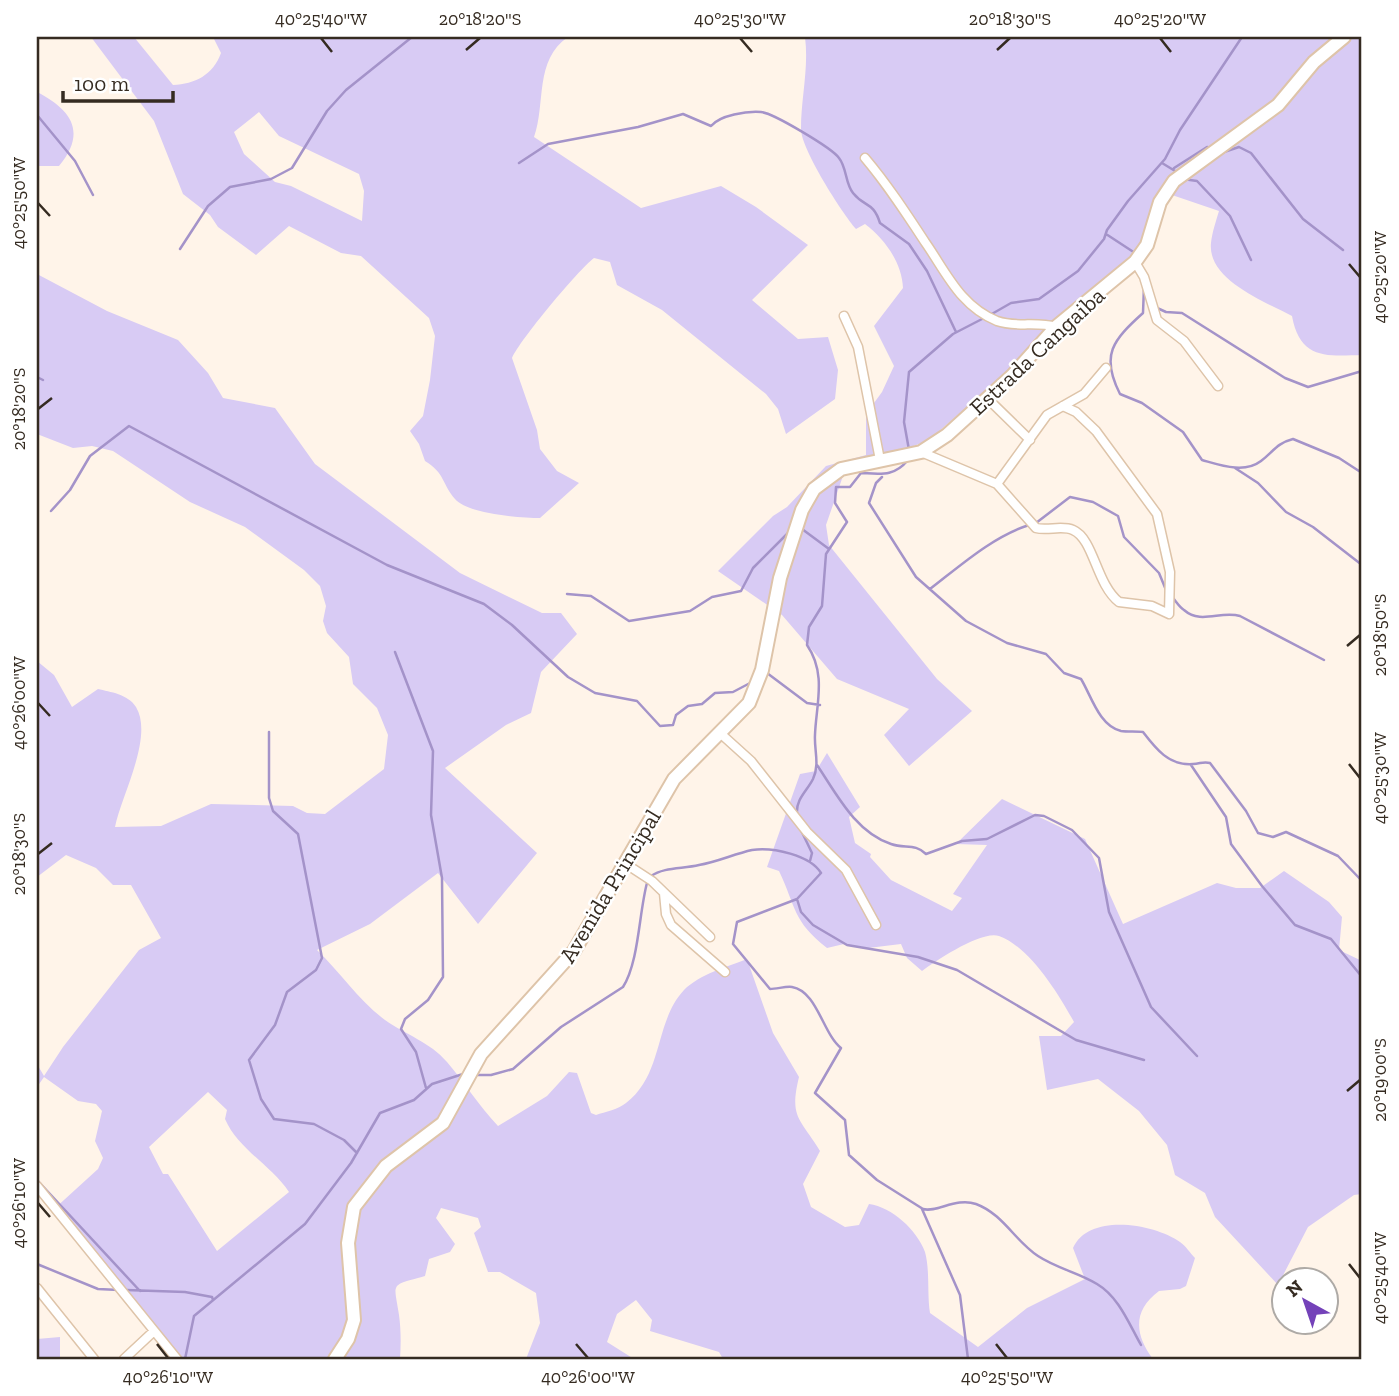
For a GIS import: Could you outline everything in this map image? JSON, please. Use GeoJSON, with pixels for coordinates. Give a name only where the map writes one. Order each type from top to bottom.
{"type":"FeatureCollection","features":[{"type":"Feature","properties":{"kind":"street","name":"Estrada Cangaiba"},"geometry":{"type":"LineString","coordinates":[[922,452],[947,435],[988,398],[1056,327],[1135,262],[1147,246],[1160,202],[1174,181],[1278,105],[1314,62],[1344,37]]}},
{"type":"Feature","properties":{"kind":"street"},"geometry":{"type":"LineString","coordinates":[[865,158],[887,185],[948,280],[966,300],[985,315],[1004,323],[1056,327]]}},
{"type":"Feature","properties":{"kind":"street"},"geometry":{"type":"LineString","coordinates":[[1135,262],[1144,277],[1157,320],[1184,341],[1218,386]]}},
{"type":"Feature","properties":{"kind":"street"},"geometry":{"type":"LineString","coordinates":[[844,316],[858,347],[870,396],[880,460]]}},
{"type":"Feature","properties":{"kind":"street"},"geometry":{"type":"LineString","coordinates":[[997,484],[1047,415],[1084,394],[1105,368]]}},
{"type":"Feature","properties":{"kind":"street"},"geometry":{"type":"LineString","coordinates":[[988,398],[1030,440]]}},
{"type":"Feature","properties":{"kind":"street"},"geometry":{"type":"LineString","coordinates":[[922,452],[997,484],[1035,528],[1068,528],[1079,533],[1089,547],[1101,581],[1119,602],[1125,606],[1152,606],[1169,614],[1170,572],[1157,514],[1096,431],[1076,412],[1063,406]]}},
{"type":"Feature","properties":{"kind":"street","name":"Avenida Principal"},"geometry":{"type":"LineString","coordinates":[[335,1359],[348,1339],[354,1320],[348,1243],[354,1207],[386,1166],[443,1123],[477,1060],[574,951],[674,779],[746,709],[757,686],[773,605],[807,499],[818,485],[836,472],[922,452]]}},
{"type":"Feature","properties":{"kind":"street"},"geometry":{"type":"LineString","coordinates":[[720,733],[751,761],[807,832],[846,870],[876,925]]}},
{"type":"Feature","properties":{"kind":"street"},"geometry":{"type":"LineString","coordinates":[[626,864],[664,892],[710,937]]}},
{"type":"Feature","properties":{"kind":"street"},"geometry":{"type":"LineString","coordinates":[[664,892],[666,914],[671,925],[725,972]]}},
{"type":"Feature","properties":{"kind":"street"},"geometry":{"type":"LineString","coordinates":[[37,1186],[177,1359]]}},
{"type":"Feature","properties":{"kind":"street"},"geometry":{"type":"LineString","coordinates":[[37,1288],[94,1359]]}},
{"type":"Feature","properties":{"kind":"street"},"geometry":{"type":"LineString","coordinates":[[124,1359],[154,1331]]}},
{"type":"Feature","properties":{"kind":"shaded area"},"geometry":{"type":"Polygon","coordinates":[[[91,37],[134,37],[173,85],[189,83],[202,77],[218,61],[221,53],[213,37],[568,37],[557,47],[545,70],[534,137],[641,208],[721,186],[756,207],[808,245],[752,300],[798,339],[828,337],[838,370],[835,399],[786,434],[778,409],[766,394],[662,310],[617,285],[610,262],[594,258],[550,306],[512,358],[537,430],[540,449],[557,471],[579,483],[540,518],[508,516],[471,508],[455,499],[440,474],[425,461],[419,444],[410,431],[423,416],[430,380],[435,336],[429,318],[361,256],[341,253],[289,226],[256,255],[218,227],[210,215],[183,194],[154,121],[91,37]],[[259,112],[234,132],[244,154],[275,182],[291,186],[362,221],[364,191],[359,174],[279,136],[259,112]]]}},
{"type":"Feature","properties":{"kind":"shaded area"},"geometry":{"type":"Polygon","coordinates":[[[805,37],[1362,37],[1362,355],[1327,355],[1308,348],[1301,341],[1292,316],[1240,288],[1218,268],[1212,256],[1211,243],[1219,211],[1172,195],[1157,206],[1142,246],[1053,323],[1009,370],[929,440],[844,473],[826,525],[829,545],[937,679],[972,711],[909,766],[884,735],[909,709],[837,679],[782,615],[718,571],[773,516],[787,507],[826,466],[866,455],[866,414],[882,392],[894,366],[874,326],[903,288],[902,279],[886,244],[865,224],[856,229],[832,196],[808,151],[801,129],[805,37]]]}},
{"type":"Feature","properties":{"kind":"shaded area"},"geometry":{"type":"Polygon","coordinates":[[[37,92],[58,106],[71,122],[72,142],[59,166],[37,166],[37,92]]]}},
{"type":"Feature","properties":{"kind":"shaded area"},"geometry":{"type":"Polygon","coordinates":[[[37,274],[107,311],[178,340],[208,373],[223,398],[275,408],[315,464],[460,573],[542,613],[561,613],[577,634],[541,672],[531,713],[506,725],[445,768],[537,853],[478,924],[438,873],[370,924],[317,950],[376,1012],[440,1055],[498,1126],[547,1096],[569,1072],[577,1073],[591,1113],[596,1115],[623,1105],[647,1078],[668,1017],[684,990],[706,975],[747,959],[773,1033],[799,1077],[795,1101],[798,1117],[820,1151],[803,1184],[811,1207],[845,1227],[859,1225],[869,1204],[886,1210],[903,1221],[925,1252],[930,1313],[978,1347],[1027,1308],[1085,1279],[1073,1248],[1081,1237],[1093,1229],[1139,1226],[1169,1236],[1182,1244],[1195,1258],[1186,1286],[1159,1291],[1140,1315],[1140,1332],[1153,1359],[723,1359],[719,1352],[650,1331],[652,1320],[636,1300],[617,1314],[607,1342],[634,1359],[526,1359],[540,1323],[536,1293],[500,1272],[488,1272],[474,1233],[481,1227],[478,1218],[441,1208],[436,1218],[455,1244],[450,1252],[429,1259],[425,1276],[397,1287],[400,1359],[179,1359],[53,1210],[98,1169],[103,1158],[95,1141],[102,1111],[96,1104],[78,1101],[44,1077],[37,1087],[37,1064],[44,1076],[63,1047],[139,950],[161,938],[131,885],[113,885],[96,868],[66,855],[37,877],[37,661],[54,675],[72,707],[98,689],[124,696],[136,707],[141,719],[139,750],[115,827],[161,826],[211,804],[293,806],[307,813],[325,814],[384,769],[388,735],[377,708],[353,684],[349,657],[327,633],[323,621],[326,606],[320,586],[304,570],[245,527],[190,502],[113,451],[92,446],[73,448],[37,434],[37,274]],[[208,1092],[149,1147],[163,1174],[168,1174],[217,1251],[289,1192],[231,1130],[225,1119],[227,1110],[208,1092]]]}},
{"type":"Feature","properties":{"kind":"shaded area"},"geometry":{"type":"Polygon","coordinates":[[[827,753],[860,807],[849,817],[855,843],[871,854],[870,857],[891,880],[952,911],[962,898],[953,894],[987,845],[956,844],[1002,799],[1085,839],[1123,924],[1217,883],[1236,888],[1260,888],[1284,871],[1329,902],[1342,917],[1339,950],[1362,961],[1362,1194],[1354,1195],[1308,1227],[1288,1266],[1270,1266],[1270,1276],[1215,1217],[1205,1193],[1175,1175],[1167,1145],[1139,1111],[1098,1079],[1047,1090],[1039,1036],[1061,1036],[1074,1022],[1042,973],[1022,950],[999,936],[991,935],[960,947],[922,971],[907,958],[901,944],[868,948],[844,944],[827,948],[801,921],[779,871],[767,867],[800,774],[816,771],[827,753]]]}},
{"type":"Feature","properties":{"kind":"shaded area"},"geometry":{"type":"Polygon","coordinates":[[[60,1337],[60,1359],[37,1359],[37,1339],[60,1337]]]}},
{"type":"Feature","properties":{"kind":"waterway"},"geometry":{"type":"LineString","coordinates":[[180,249],[208,206],[230,187],[271,179],[292,168],[327,111],[346,90],[412,37]]}},
{"type":"Feature","properties":{"kind":"waterway"},"geometry":{"type":"LineString","coordinates":[[990,315],[1011,303],[1039,299],[1078,271],[1104,239],[1107,230],[1128,201],[1165,159],[1180,130],[1242,37]]}},
{"type":"Feature","properties":{"kind":"waterway"},"geometry":{"type":"LineString","coordinates":[[519,163],[548,144],[638,127],[683,114],[711,126],[734,114],[768,114],[814,139],[839,158],[853,193],[872,208],[880,223],[909,244],[927,271],[956,332]]}},
{"type":"Feature","properties":{"kind":"waterway"},"geometry":{"type":"LineString","coordinates":[[37,115],[75,161],[93,195]]}},
{"type":"Feature","properties":{"kind":"waterway"},"geometry":{"type":"LineString","coordinates":[[1174,168],[1207,147],[1212,149]]}},
{"type":"Feature","properties":{"kind":"waterway"},"geometry":{"type":"LineString","coordinates":[[1221,153],[1239,147],[1251,153],[1303,219],[1343,250]]}},
{"type":"Feature","properties":{"kind":"waterway"},"geometry":{"type":"LineString","coordinates":[[1162,163],[1180,174]]}},
{"type":"Feature","properties":{"kind":"waterway"},"geometry":{"type":"LineString","coordinates":[[1183,179],[1197,181],[1230,216],[1251,260]]}},
{"type":"Feature","properties":{"kind":"waterway"},"geometry":{"type":"LineString","coordinates":[[1106,234],[1135,253]]}},
{"type":"Feature","properties":{"kind":"waterway"},"geometry":{"type":"LineString","coordinates":[[1144,286],[1143,313],[1117,340],[1113,349],[1111,369],[1120,394],[1142,403],[1183,432],[1202,460],[1232,467],[1247,467],[1261,461],[1279,445],[1293,439],[1339,458],[1362,473]]}},
{"type":"Feature","properties":{"kind":"waterway"},"geometry":{"type":"LineString","coordinates":[[1155,307],[1166,312],[1182,313],[1285,378],[1308,387],[1362,371]]}},
{"type":"Feature","properties":{"kind":"waterway"},"geometry":{"type":"LineString","coordinates":[[909,450],[904,422],[909,372],[953,334],[984,318]]}},
{"type":"Feature","properties":{"kind":"waterway"},"geometry":{"type":"LineString","coordinates":[[37,377],[43,380]]}},
{"type":"Feature","properties":{"kind":"waterway"},"geometry":{"type":"LineString","coordinates":[[51,511],[70,490],[90,456],[129,426],[387,565],[484,604],[512,625],[568,677],[595,693],[637,701],[660,726],[673,725],[676,715],[688,706],[702,704],[715,693],[733,692],[752,682]]}},
{"type":"Feature","properties":{"kind":"waterway"},"geometry":{"type":"LineString","coordinates":[[797,813],[798,803],[813,779],[816,768],[819,678],[807,645],[809,627],[822,606],[826,554],[847,522],[835,503],[836,487],[850,487],[861,473],[892,472],[908,460]]}},
{"type":"Feature","properties":{"kind":"waterway"},"geometry":{"type":"LineString","coordinates":[[1235,468],[1258,483],[1286,512],[1313,527],[1362,565]]}},
{"type":"Feature","properties":{"kind":"waterway"},"geometry":{"type":"LineString","coordinates":[[882,477],[876,483],[869,503],[916,577],[966,621],[1007,643],[1046,654],[1064,673],[1081,679],[1101,717],[1113,728],[1143,732],[1158,750],[1177,762],[1210,763],[1246,811],[1258,833],[1273,837],[1286,832],[1338,856],[1362,881]]}},
{"type":"Feature","properties":{"kind":"waterway"},"geometry":{"type":"LineString","coordinates":[[1036,523],[1070,497],[1093,502],[1118,516],[1124,537],[1159,573],[1166,590]]}},
{"type":"Feature","properties":{"kind":"waterway"},"geometry":{"type":"LineString","coordinates":[[930,589],[989,544],[1029,525]]}},
{"type":"Feature","properties":{"kind":"waterway"},"geometry":{"type":"LineString","coordinates":[[802,529],[829,549]]}},
{"type":"Feature","properties":{"kind":"waterway"},"geometry":{"type":"LineString","coordinates":[[567,594],[591,596],[629,621],[690,611],[712,597],[741,591],[753,568],[790,531]]}},
{"type":"Feature","properties":{"kind":"waterway"},"geometry":{"type":"LineString","coordinates":[[1172,597],[1181,607],[1197,616],[1240,616],[1324,660]]}},
{"type":"Feature","properties":{"kind":"waterway"},"geometry":{"type":"LineString","coordinates":[[395,652],[433,751],[431,815],[442,878],[443,977],[428,1000],[405,1019],[401,1029],[416,1052],[426,1088]]}},
{"type":"Feature","properties":{"kind":"waterway"},"geometry":{"type":"LineString","coordinates":[[767,673],[807,703],[820,705]]}},
{"type":"Feature","properties":{"kind":"waterway"},"geometry":{"type":"LineString","coordinates":[[269,732],[269,798],[273,811],[298,834],[322,958],[316,970],[287,992],[275,1025],[249,1060],[261,1099],[274,1119],[314,1124],[344,1140],[357,1153]]}},
{"type":"Feature","properties":{"kind":"waterway"},"geometry":{"type":"LineString","coordinates":[[817,765],[839,799],[867,831],[891,844],[914,847],[926,854],[962,841],[987,839],[1035,815],[1044,816],[1072,830],[1099,858],[1109,912],[1151,1007],[1197,1056]]}},
{"type":"Feature","properties":{"kind":"waterway"},"geometry":{"type":"LineString","coordinates":[[1191,765],[1226,817],[1231,844],[1262,886],[1295,925],[1331,939],[1362,977]]}},
{"type":"Feature","properties":{"kind":"waterway"},"geometry":{"type":"LineString","coordinates":[[799,826],[812,853],[810,861]]}},
{"type":"Feature","properties":{"kind":"waterway"},"geometry":{"type":"LineString","coordinates":[[651,876],[662,871],[706,864],[761,849],[800,857],[816,867],[821,873],[797,899],[737,922],[733,944],[770,989],[792,987],[808,996],[841,1048],[815,1093],[845,1120],[849,1155],[877,1180],[923,1209],[961,1202],[985,1208],[1038,1256],[1105,1289],[1123,1312],[1141,1345]]}},
{"type":"Feature","properties":{"kind":"waterway"},"geometry":{"type":"LineString","coordinates":[[476,1075],[491,1075],[513,1069],[561,1027],[623,987],[636,951],[647,883]]}},
{"type":"Feature","properties":{"kind":"waterway"},"geometry":{"type":"LineString","coordinates":[[797,899],[801,912],[813,925],[847,945],[918,957],[957,970],[1076,1040],[1144,1060]]}},
{"type":"Feature","properties":{"kind":"waterway"},"geometry":{"type":"LineString","coordinates":[[185,1359],[194,1316],[305,1224],[351,1163],[380,1113],[414,1100],[432,1084],[463,1074]]}},
{"type":"Feature","properties":{"kind":"waterway"},"geometry":{"type":"LineString","coordinates":[[37,1180],[140,1291]]}},
{"type":"Feature","properties":{"kind":"waterway"},"geometry":{"type":"LineString","coordinates":[[922,1209],[960,1295],[968,1359]]}},
{"type":"Feature","properties":{"kind":"waterway"},"geometry":{"type":"LineString","coordinates":[[37,1264],[98,1289],[119,1290]]}},
{"type":"Feature","properties":{"kind":"waterway"},"geometry":{"type":"LineString","coordinates":[[126,1290],[185,1292],[212,1297],[213,1300]]}}]}
